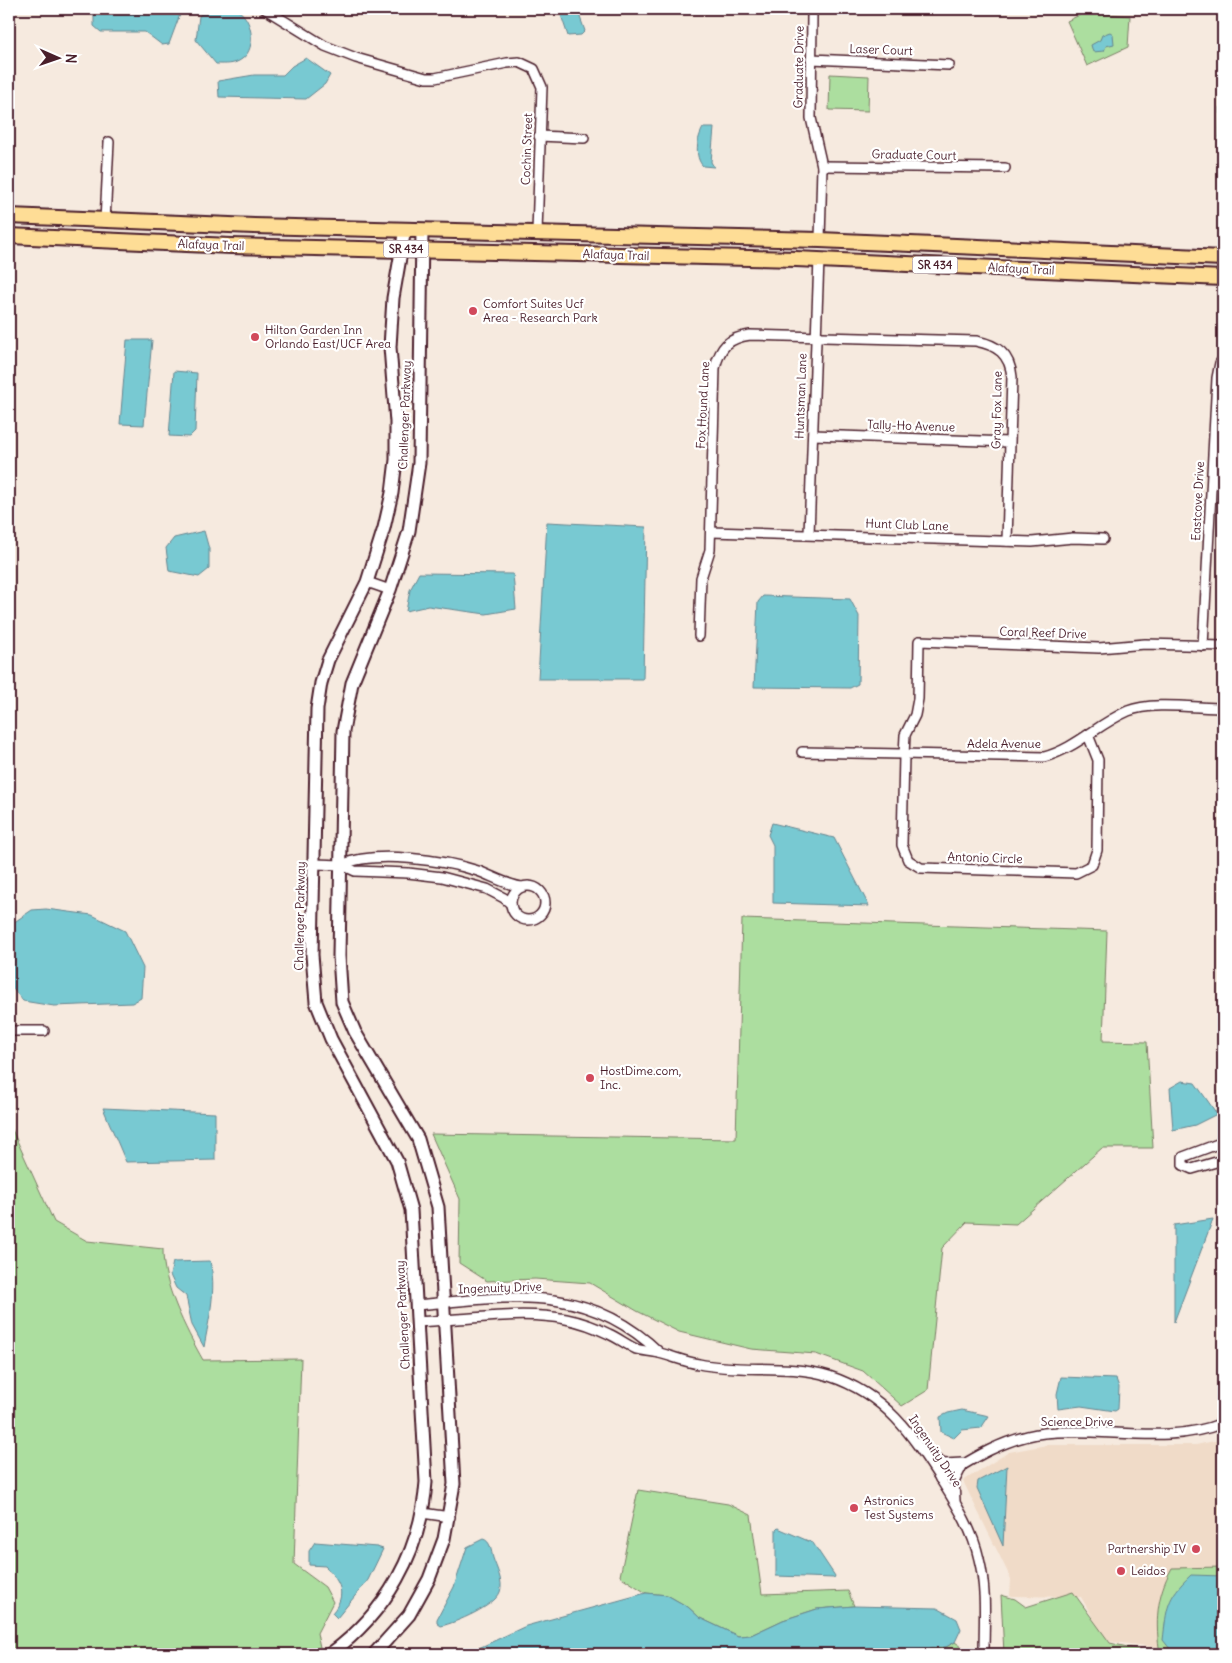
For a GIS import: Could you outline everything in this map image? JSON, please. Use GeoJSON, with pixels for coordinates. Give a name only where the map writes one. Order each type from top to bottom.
{"type":"FeatureCollection","features":[{"type":"Feature","properties":{"kind":"main road","name":"Alafaya Trail"},"geometry":{"type":"LineString","coordinates":[[9,216],[132,222],[820,240],[1223,258]]}},
{"type":"Feature","properties":{"kind":"main road"},"geometry":{"type":"LineString","coordinates":[[75,240],[94,231],[105,221]]}},
{"type":"Feature","properties":{"kind":"main road"},"geometry":{"type":"LineString","coordinates":[[103,241],[110,230],[132,222]]}},
{"type":"Feature","properties":{"kind":"main road","name":"Challenger Parkway"},"geometry":{"type":"LineString","coordinates":[[330,1654],[367,1622],[392,1589],[410,1553],[422,1513],[426,1469],[411,1210],[398,1161],[330,1039],[316,1002],[312,955],[315,737],[321,683],[328,660],[367,582],[384,528],[396,460],[396,422],[390,347],[394,298],[405,229]]}},
{"type":"Feature","properties":{"kind":"main road","name":"Challenger Parkway"},"geometry":{"type":"LineString","coordinates":[[374,1654],[400,1626],[423,1592],[440,1554],[450,1517],[454,1470],[438,1207],[430,1174],[418,1139],[355,1032],[342,1002],[339,956],[343,731],[352,683],[390,590],[409,530],[419,463],[422,230]]}},
{"type":"Feature","properties":{"kind":"main road","name":"Alafaya Trail"},"geometry":{"type":"LineString","coordinates":[[9,236],[103,241],[796,259],[1223,278]]}},
{"type":"Feature","properties":{"kind":"main road"},"geometry":{"type":"LineString","coordinates":[[796,259],[813,250],[820,240]]}},
{"type":"Feature","properties":{"kind":"main road"},"geometry":{"type":"LineString","coordinates":[[819,260],[825,250],[846,241]]}},
{"type":"Feature","properties":{"kind":"main road"},"geometry":{"type":"LineString","coordinates":[[1131,274],[1150,267],[1156,255]]}},
{"type":"Feature","properties":{"kind":"main road"},"geometry":{"type":"LineString","coordinates":[[1159,276],[1168,265],[1194,257]]}},
{"type":"Feature","properties":{"kind":"street","name":"Cochin Street"},"geometry":{"type":"LineString","coordinates":[[265,9],[325,46],[356,58],[426,78],[507,63],[519,62],[534,69],[542,87],[536,232]]}},
{"type":"Feature","properties":{"kind":"street","name":"Graduate Drive"},"geometry":{"type":"LineString","coordinates":[[812,14],[811,118],[822,166],[820,240]]}},
{"type":"Feature","properties":{"kind":"street","name":"Laser Court"},"geometry":{"type":"LineString","coordinates":[[811,59],[949,65]]}},
{"type":"Feature","properties":{"kind":"street"},"geometry":{"type":"LineString","coordinates":[[540,136],[584,138]]}},
{"type":"Feature","properties":{"kind":"street"},"geometry":{"type":"LineString","coordinates":[[105,221],[109,142]]}},
{"type":"Feature","properties":{"kind":"street","name":"Graduate Court"},"geometry":{"type":"LineString","coordinates":[[822,166],[1005,168]]}},
{"type":"Feature","properties":{"kind":"street","name":"Huntsman Lane"},"geometry":{"type":"LineString","coordinates":[[810,534],[819,260]]}},
{"type":"Feature","properties":{"kind":"street","name":"Fox Hound Lane"},"geometry":{"type":"LineString","coordinates":[[699,636],[701,578],[709,557],[715,368],[722,348],[729,340],[744,336],[816,336]]}},
{"type":"Feature","properties":{"kind":"street","name":"Gray Fox Lane"},"geometry":{"type":"LineString","coordinates":[[816,336],[976,341],[994,345],[1007,357],[1011,366],[1007,541]]}},
{"type":"Feature","properties":{"kind":"street","name":"Eastcove Drive"},"geometry":{"type":"LineString","coordinates":[[1203,646],[1217,378],[1220,363],[1223,359]]}},
{"type":"Feature","properties":{"kind":"street","name":"Tally-Ho Avenue"},"geometry":{"type":"LineString","coordinates":[[813,435],[1009,442]]}},
{"type":"Feature","properties":{"kind":"street","name":"Hunt Club Lane"},"geometry":{"type":"LineString","coordinates":[[710,532],[1007,541],[1103,539]]}},
{"type":"Feature","properties":{"kind":"street"},"geometry":{"type":"LineString","coordinates":[[367,582],[390,590]]}},
{"type":"Feature","properties":{"kind":"street","name":"Coral Reef Drive"},"geometry":{"type":"LineString","coordinates":[[918,699],[919,642],[1099,648],[1145,644],[1223,646]]}},
{"type":"Feature","properties":{"kind":"street","name":"Antonio Circle"},"geometry":{"type":"LineString","coordinates":[[918,699],[915,715],[906,735],[902,844],[908,860],[921,868],[1076,873],[1092,865],[1097,850],[1098,760],[1088,735]]}},
{"type":"Feature","properties":{"kind":"street","name":"Adela Avenue"},"geometry":{"type":"LineString","coordinates":[[802,752],[1044,757],[1060,753],[1129,710],[1154,706],[1223,708]]}},
{"type":"Feature","properties":{"kind":"street"},"geometry":{"type":"LineString","coordinates":[[342,865],[355,859],[430,861],[478,871],[520,887],[533,886],[541,892],[545,903],[541,913],[534,919],[525,920],[513,911],[511,904],[513,894],[520,887]]}},
{"type":"Feature","properties":{"kind":"street"},"geometry":{"type":"LineString","coordinates":[[314,864],[342,865],[355,871],[425,874],[462,881],[487,889],[511,904]]}},
{"type":"Feature","properties":{"kind":"street"},"geometry":{"type":"LineString","coordinates":[[9,1031],[44,1031]]}},
{"type":"Feature","properties":{"kind":"street"},"geometry":{"type":"LineString","coordinates":[[1223,1142],[1183,1157],[1183,1165],[1192,1170],[1223,1160]]}},
{"type":"Feature","properties":{"kind":"street","name":"Ingenuity Drive"},"geometry":{"type":"LineString","coordinates":[[416,1305],[535,1297],[564,1300],[584,1306],[621,1322],[643,1336],[660,1353]]}},
{"type":"Feature","properties":{"kind":"street","name":"Ingenuity Drive"},"geometry":{"type":"LineString","coordinates":[[417,1322],[521,1316],[555,1317],[598,1329],[636,1348],[712,1366],[799,1370],[836,1379],[865,1392],[901,1421],[956,1504],[974,1541],[980,1562],[984,1594],[984,1654]]}},
{"type":"Feature","properties":{"kind":"street","name":"Science Drive"},"geometry":{"type":"LineString","coordinates":[[940,1479],[966,1462],[1000,1445],[1038,1434],[1057,1432],[1164,1436],[1187,1434],[1223,1423]]}},
{"type":"Feature","properties":{"kind":"street"},"geometry":{"type":"LineString","coordinates":[[924,1453],[944,1464],[966,1462]]}},
{"type":"Feature","properties":{"kind":"street"},"geometry":{"type":"LineString","coordinates":[[956,1504],[954,1482],[966,1462]]}},
{"type":"Feature","properties":{"kind":"street"},"geometry":{"type":"LineString","coordinates":[[422,1513],[450,1517]]}},
{"type":"Feature","properties":{"kind":"shaded area"},"geometry":{"type":"Polygon","coordinates":[[[1223,1439],[1223,1577],[1162,1648],[1106,1641],[1081,1597],[1010,1596],[1011,1579],[963,1481],[1009,1452],[1047,1445],[1196,1445],[1223,1439]]]}},
{"type":"Feature","properties":{"kind":"green space"},"geometry":{"type":"Polygon","coordinates":[[[1087,9],[1105,9],[1106,14],[1130,16],[1128,47],[1087,66],[1067,21],[1088,11],[1087,9]]]}},
{"type":"Feature","properties":{"kind":"green space"},"geometry":{"type":"Polygon","coordinates":[[[830,74],[869,76],[868,111],[829,110],[830,74]]]}},
{"type":"Feature","properties":{"kind":"green space"},"geometry":{"type":"Polygon","coordinates":[[[742,919],[1107,931],[1103,1041],[1147,1042],[1153,1148],[1102,1148],[1016,1224],[967,1222],[942,1248],[928,1390],[902,1406],[863,1371],[816,1354],[751,1349],[679,1332],[637,1311],[590,1283],[535,1279],[487,1281],[459,1263],[460,1199],[431,1134],[736,1139],[742,919]]]}},
{"type":"Feature","properties":{"kind":"green space"},"geometry":{"type":"Polygon","coordinates":[[[9,1123],[54,1222],[87,1241],[163,1249],[166,1276],[176,1306],[203,1360],[301,1359],[294,1564],[325,1587],[333,1602],[317,1633],[321,1652],[317,1654],[9,1654],[9,1123]]]}},
{"type":"Feature","properties":{"kind":"green space"},"geometry":{"type":"Polygon","coordinates":[[[638,1490],[728,1504],[751,1515],[762,1594],[848,1591],[854,1606],[817,1609],[783,1620],[751,1635],[738,1636],[700,1618],[688,1607],[667,1595],[646,1593],[620,1576],[638,1490]]]}},
{"type":"Feature","properties":{"kind":"green space"},"geometry":{"type":"Polygon","coordinates":[[[1223,1567],[1223,1654],[1160,1654],[1158,1610],[1163,1589],[1172,1568],[1223,1567]]]}},
{"type":"Feature","properties":{"kind":"green space"},"geometry":{"type":"Polygon","coordinates":[[[1073,1592],[1110,1643],[1145,1651],[1145,1654],[1004,1654],[1001,1595],[1015,1599],[1026,1607],[1073,1592]]]}},
{"type":"Feature","properties":{"kind":"green space"},"geometry":{"type":"Polygon","coordinates":[[[955,1642],[972,1654],[884,1654],[946,1647],[955,1642]]]}},
{"type":"Feature","properties":{"kind":"water"},"geometry":{"type":"Polygon","coordinates":[[[232,8],[241,12],[246,18],[251,32],[250,47],[247,54],[239,61],[216,64],[196,40],[199,16],[207,9],[232,8]]]}},
{"type":"Feature","properties":{"kind":"water"},"geometry":{"type":"Polygon","coordinates":[[[94,9],[182,9],[169,44],[162,45],[145,32],[101,32],[94,26],[94,9]]]}},
{"type":"Feature","properties":{"kind":"water"},"geometry":{"type":"Polygon","coordinates":[[[559,9],[577,9],[585,31],[581,35],[568,36],[559,9]]]}},
{"type":"Feature","properties":{"kind":"water"},"geometry":{"type":"Polygon","coordinates":[[[1110,32],[1113,34],[1114,44],[1106,46],[1104,51],[1093,52],[1091,45],[1100,40],[1102,35],[1110,32]]]}},
{"type":"Feature","properties":{"kind":"water"},"geometry":{"type":"Polygon","coordinates":[[[306,58],[330,75],[325,84],[306,99],[219,97],[218,81],[254,75],[283,75],[292,66],[306,58]]]}},
{"type":"Feature","properties":{"kind":"water"},"geometry":{"type":"Polygon","coordinates":[[[1221,93],[1223,93],[1223,146],[1219,146],[1221,93]]]}},
{"type":"Feature","properties":{"kind":"water"},"geometry":{"type":"Polygon","coordinates":[[[703,128],[714,128],[711,162],[714,167],[703,166],[698,158],[698,142],[703,128]]]}},
{"type":"Feature","properties":{"kind":"water"},"geometry":{"type":"Polygon","coordinates":[[[127,340],[152,340],[144,425],[120,424],[127,340]]]}},
{"type":"Feature","properties":{"kind":"water"},"geometry":{"type":"Polygon","coordinates":[[[174,371],[197,373],[195,431],[189,437],[169,436],[174,371]]]}},
{"type":"Feature","properties":{"kind":"water"},"geometry":{"type":"Polygon","coordinates":[[[547,522],[646,527],[643,679],[538,679],[547,522]]]}},
{"type":"Feature","properties":{"kind":"water"},"geometry":{"type":"Polygon","coordinates":[[[204,531],[209,549],[209,569],[199,577],[169,571],[166,548],[174,538],[204,531]]]}},
{"type":"Feature","properties":{"kind":"water"},"geometry":{"type":"Polygon","coordinates":[[[419,573],[513,574],[516,609],[486,614],[428,606],[406,611],[410,590],[419,573]]]}},
{"type":"Feature","properties":{"kind":"water"},"geometry":{"type":"Polygon","coordinates":[[[763,596],[850,599],[859,616],[858,684],[850,688],[754,687],[758,602],[763,596]]]}},
{"type":"Feature","properties":{"kind":"water"},"geometry":{"type":"Polygon","coordinates":[[[772,823],[834,838],[869,906],[773,903],[773,845],[768,835],[772,823]]]}},
{"type":"Feature","properties":{"kind":"water"},"geometry":{"type":"Polygon","coordinates":[[[46,909],[92,915],[125,931],[143,968],[141,998],[132,1003],[54,1006],[23,1001],[9,984],[10,925],[32,910],[46,909]]]}},
{"type":"Feature","properties":{"kind":"water"},"geometry":{"type":"Polygon","coordinates":[[[1182,1081],[1195,1083],[1217,1114],[1195,1125],[1173,1130],[1170,1088],[1182,1081]]]}},
{"type":"Feature","properties":{"kind":"water"},"geometry":{"type":"Polygon","coordinates":[[[103,1108],[215,1113],[215,1160],[126,1162],[103,1108]]]}},
{"type":"Feature","properties":{"kind":"water"},"geometry":{"type":"Polygon","coordinates":[[[1213,1219],[1174,1322],[1174,1225],[1213,1219]]]}},
{"type":"Feature","properties":{"kind":"water"},"geometry":{"type":"Polygon","coordinates":[[[210,1261],[213,1283],[204,1347],[192,1325],[186,1296],[176,1288],[170,1275],[173,1262],[210,1261]]]}},
{"type":"Feature","properties":{"kind":"water"},"geometry":{"type":"Polygon","coordinates":[[[1061,1377],[1116,1379],[1119,1387],[1118,1409],[1115,1411],[1081,1406],[1058,1409],[1057,1394],[1061,1377]]]}},
{"type":"Feature","properties":{"kind":"water"},"geometry":{"type":"Polygon","coordinates":[[[962,1410],[989,1416],[981,1428],[962,1430],[954,1438],[941,1432],[940,1417],[962,1410]]]}},
{"type":"Feature","properties":{"kind":"water"},"geometry":{"type":"Polygon","coordinates":[[[1007,1466],[1003,1546],[977,1488],[978,1481],[1007,1466]]]}},
{"type":"Feature","properties":{"kind":"water"},"geometry":{"type":"Polygon","coordinates":[[[778,1528],[813,1543],[835,1576],[834,1578],[776,1576],[776,1530],[778,1528]]]}},
{"type":"Feature","properties":{"kind":"water"},"geometry":{"type":"Polygon","coordinates":[[[483,1539],[488,1542],[498,1570],[500,1592],[491,1603],[483,1608],[465,1618],[441,1626],[437,1623],[437,1619],[454,1587],[467,1547],[483,1539]]]}},
{"type":"Feature","properties":{"kind":"water"},"geometry":{"type":"Polygon","coordinates":[[[315,1542],[383,1549],[368,1580],[337,1618],[332,1613],[340,1600],[341,1594],[335,1577],[325,1566],[309,1565],[309,1551],[315,1542]]]}},
{"type":"Feature","properties":{"kind":"water"},"geometry":{"type":"Polygon","coordinates":[[[1191,1575],[1223,1576],[1223,1654],[1174,1654],[1163,1640],[1167,1611],[1172,1597],[1191,1575]]]}},
{"type":"Feature","properties":{"kind":"water"},"geometry":{"type":"Polygon","coordinates":[[[646,1593],[667,1595],[688,1607],[700,1618],[738,1636],[751,1635],[783,1620],[817,1609],[854,1606],[937,1608],[957,1619],[961,1629],[955,1642],[946,1647],[884,1654],[767,1654],[764,1651],[743,1654],[466,1654],[526,1626],[646,1593]]]}},
{"type":"Feature","properties":{"kind":"place","name":"Comfort Suites Ucf Area - Research Park"},"geometry":{"type":"Point","coordinates":[473,311]}},
{"type":"Feature","properties":{"kind":"place","name":"Hilton Garden Inn Orlando East/UCF Area"},"geometry":{"type":"Point","coordinates":[255,337]}},
{"type":"Feature","properties":{"kind":"place","name":"HostDime.com, Inc."},"geometry":{"type":"Point","coordinates":[590,1078]}},
{"type":"Feature","properties":{"kind":"place","name":"Astronics Test Systems"},"geometry":{"type":"Point","coordinates":[854,1508]}},
{"type":"Feature","properties":{"kind":"place","name":"Partnership IV"},"geometry":{"type":"Point","coordinates":[1196,1549]}},
{"type":"Feature","properties":{"kind":"place","name":"Leidos"},"geometry":{"type":"Point","coordinates":[1121,1571]}}]}
